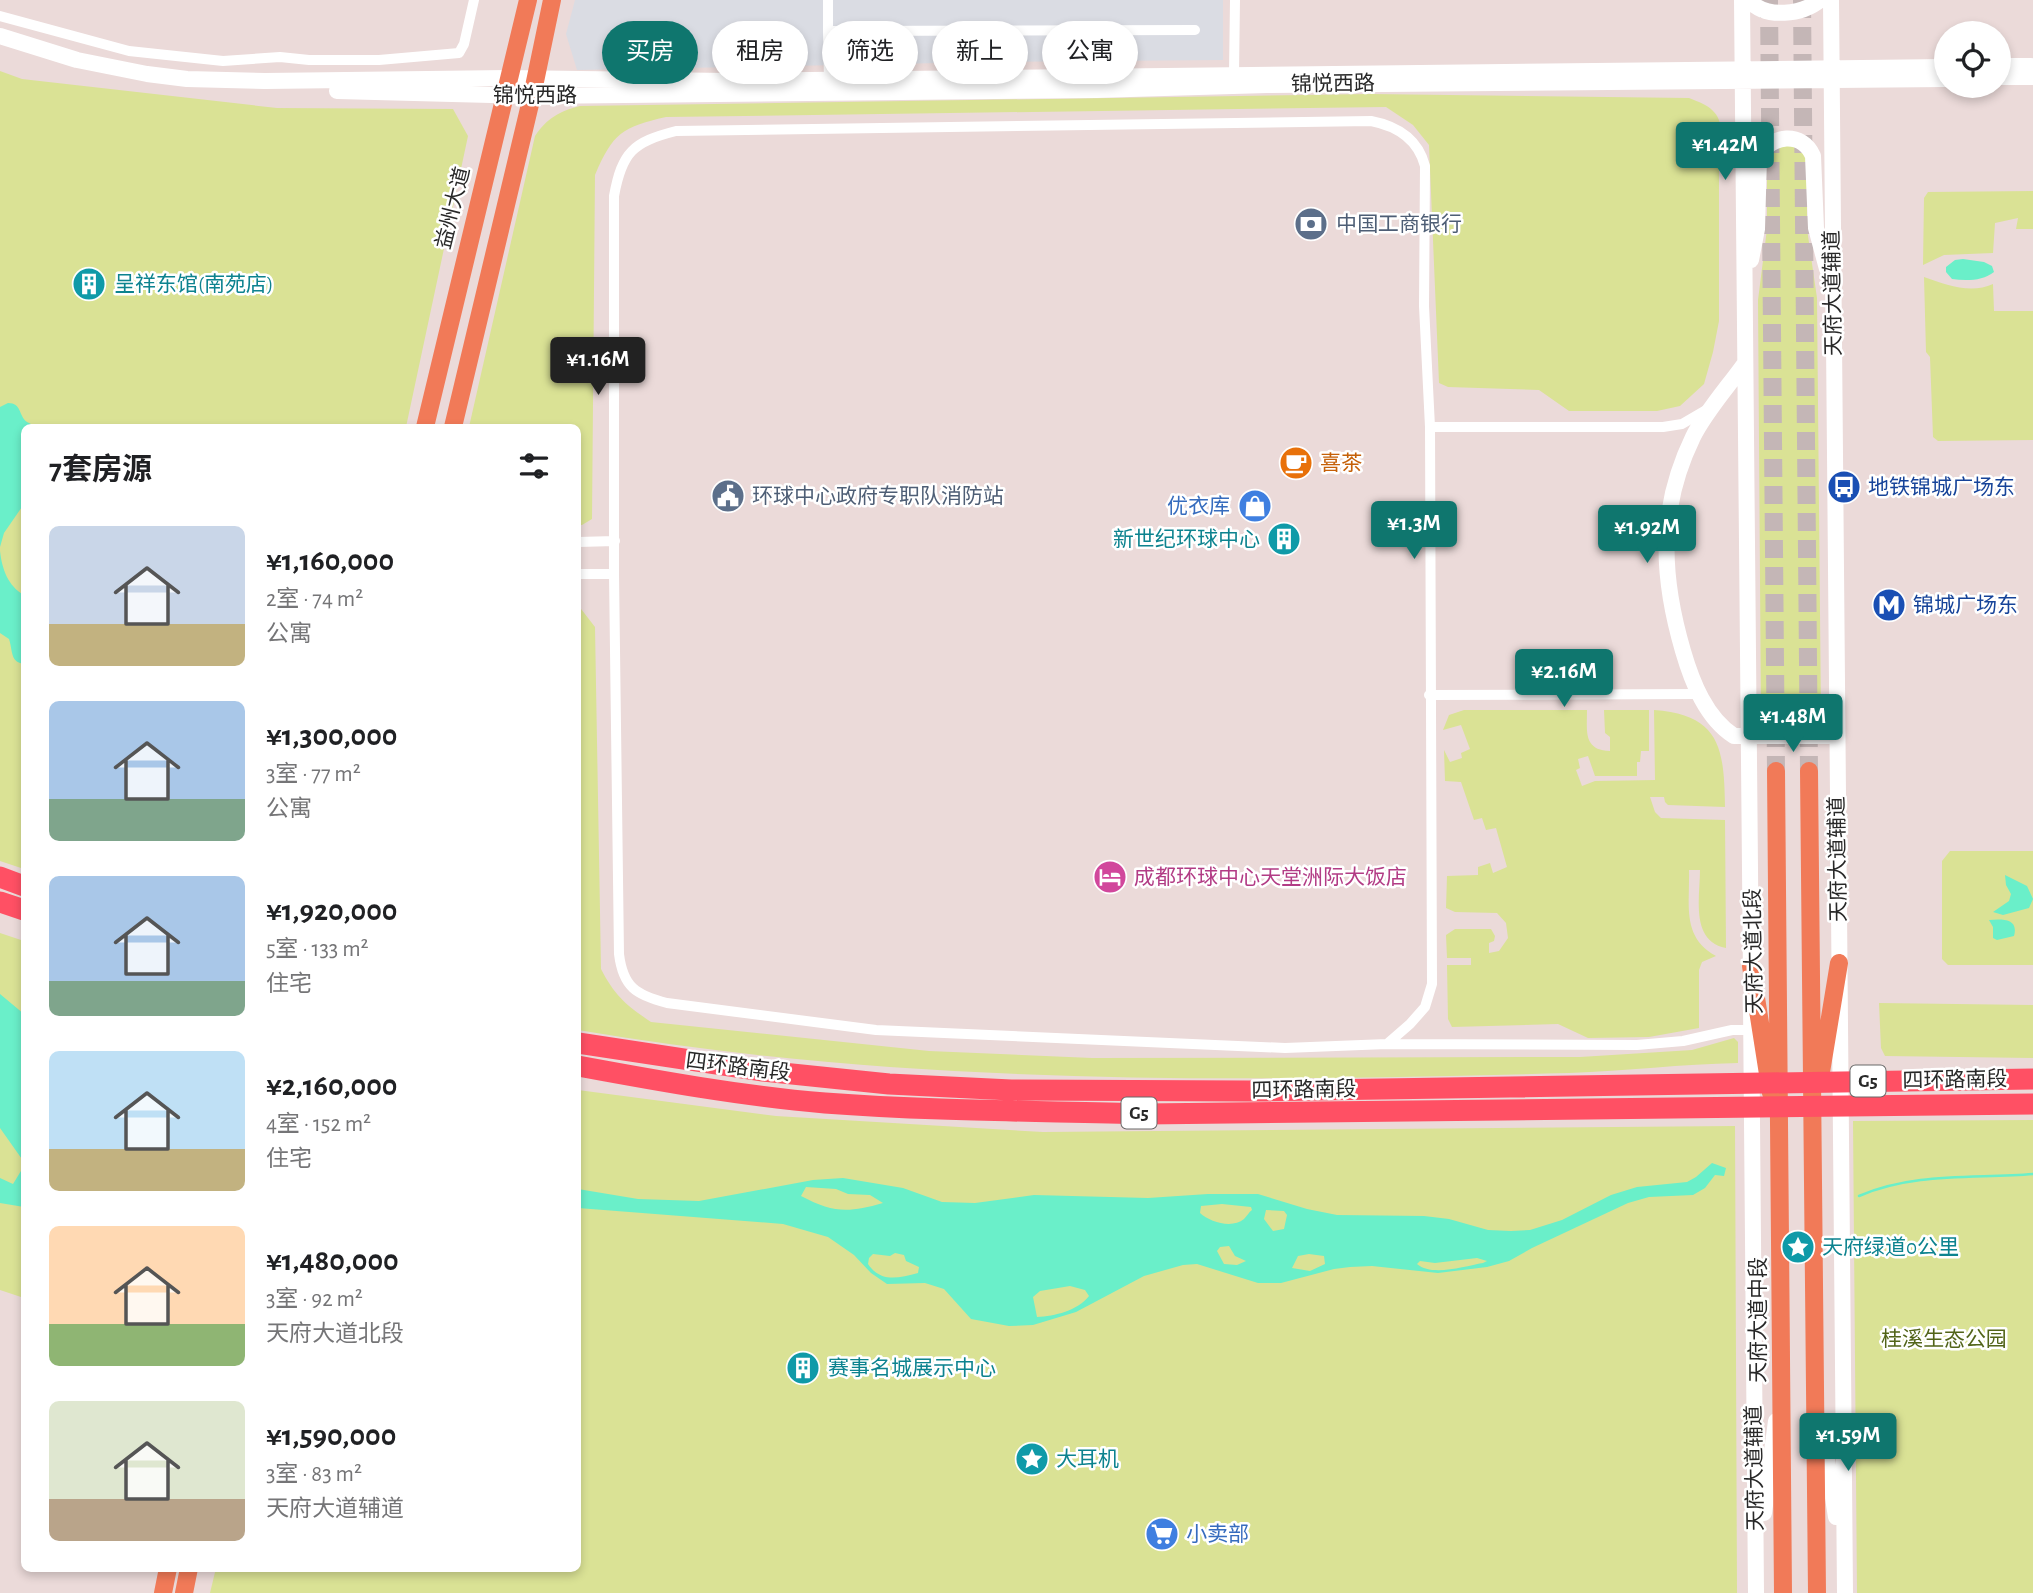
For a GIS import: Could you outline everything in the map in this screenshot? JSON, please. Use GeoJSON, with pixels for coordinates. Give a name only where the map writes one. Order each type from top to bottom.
{"type":"FeatureCollection","features":[{"type":"Feature","properties":{"kind":"highway"},"geometry":{"type":"LineString","coordinates":[[0,877],[21,885]]}},
{"type":"Feature","properties":{"kind":"highway"},"geometry":{"type":"LineString","coordinates":[[0,902],[21,909]]}},
{"type":"Feature","properties":{"kind":"highway","name":"四环路南段"},"geometry":{"type":"LineString","coordinates":[[581,1043],[762,1071],[889,1084],[1011,1090],[1248,1091],[2033,1077]]}},
{"type":"Feature","properties":{"kind":"highway","name":"四环路南段"},"geometry":{"type":"LineString","coordinates":[[581,1066],[824,1103],[1145,1114],[2033,1104]]}},
{"type":"Feature","properties":{"kind":"main road","name":"益州大道"},"geometry":{"type":"LineString","coordinates":[[426,424],[528,0]]}},
{"type":"Feature","properties":{"kind":"main road"},"geometry":{"type":"LineString","coordinates":[[454,424],[534,87],[552,0]]}},
{"type":"Feature","properties":{"kind":"main road","name":"天府大道北段"},"geometry":{"type":"LineString","coordinates":[[1776,771],[1779,1131]]}},
{"type":"Feature","properties":{"kind":"main road"},"geometry":{"type":"LineString","coordinates":[[1809,771],[1817,1593]]}},
{"type":"Feature","properties":{"kind":"main road"},"geometry":{"type":"LineString","coordinates":[[1812,1131],[1839,962]]}},
{"type":"Feature","properties":{"kind":"main road"},"geometry":{"type":"LineString","coordinates":[[1751,966],[1765,1068],[1779,1131]]}},
{"type":"Feature","properties":{"kind":"main road","name":"天府大道中段"},"geometry":{"type":"LineString","coordinates":[[1779,1131],[1783,1593]]}},
{"type":"Feature","properties":{"kind":"main road"},"geometry":{"type":"LineString","coordinates":[[163,1593],[167,1572]]}},
{"type":"Feature","properties":{"kind":"main road"},"geometry":{"type":"LineString","coordinates":[[184,1593],[188,1572]]}},
{"type":"Feature","properties":{"kind":"street"},"geometry":{"type":"LineString","coordinates":[[0,16],[129,51],[223,61],[264,58],[379,60],[459,53],[464,44],[474,0]]}},
{"type":"Feature","properties":{"kind":"street"},"geometry":{"type":"LineString","coordinates":[[828,0],[828,21]]}},
{"type":"Feature","properties":{"kind":"street"},"geometry":{"type":"LineString","coordinates":[[1234,74],[1235,0]]}},
{"type":"Feature","properties":{"kind":"street","name":"天府大道辅道"},"geometry":{"type":"LineString","coordinates":[[1742,0],[1756,1593]]}},
{"type":"Feature","properties":{"kind":"street"},"geometry":{"type":"LineString","coordinates":[[1749,0],[1753,5],[1765,10],[1788,12],[1811,8],[1820,0]]}},
{"type":"Feature","properties":{"kind":"street","name":"天府大道辅道"},"geometry":{"type":"LineString","coordinates":[[1830,0],[1845,1593]]}},
{"type":"Feature","properties":{"kind":"street"},"geometry":{"type":"LineString","coordinates":[[918,31],[1195,30]]}},
{"type":"Feature","properties":{"kind":"street","name":"锦悦西路"},"geometry":{"type":"LineString","coordinates":[[0,36],[37,49],[135,72],[187,79],[506,87]]}},
{"type":"Feature","properties":{"kind":"street","name":"锦悦西路"},"geometry":{"type":"LineString","coordinates":[[0,48],[75,70],[145,85],[186,90],[506,87],[1084,90],[1742,74]]}},
{"type":"Feature","properties":{"kind":"street"},"geometry":{"type":"LineString","coordinates":[[264,58],[265,81]]}},
{"type":"Feature","properties":{"kind":"street"},"geometry":{"type":"LineString","coordinates":[[2011,66],[2033,66]]}},
{"type":"Feature","properties":{"kind":"street"},"geometry":{"type":"LineString","coordinates":[[1831,74],[1934,68]]}},
{"type":"Feature","properties":{"kind":"street","name":"锦悦西路"},"geometry":{"type":"LineString","coordinates":[[918,79],[1234,74],[1831,74]]}},
{"type":"Feature","properties":{"kind":"street"},"geometry":{"type":"LineString","coordinates":[[1831,74],[1934,78]]}},
{"type":"Feature","properties":{"kind":"street"},"geometry":{"type":"LineString","coordinates":[[2011,78],[2033,77]]}},
{"type":"Feature","properties":{"kind":"street","name":"锦悦西路"},"geometry":{"type":"LineString","coordinates":[[534,87],[822,80]]}},
{"type":"Feature","properties":{"kind":"street"},"geometry":{"type":"LineString","coordinates":[[1387,1044],[1425,1007],[1432,984],[1430,427],[1424,306],[1425,166],[1422,154],[1410,138],[1390,125],[1371,121],[676,131],[649,138],[631,151],[619,171],[614,197],[614,574],[619,954],[627,983],[636,991],[667,1003],[876,1030],[1285,1048],[1387,1044],[1637,1045],[1683,1041],[1732,1030],[1751,1030]]}},
{"type":"Feature","properties":{"kind":"street"},"geometry":{"type":"LineString","coordinates":[[1745,292],[1757,229],[1759,157],[1764,147],[1776,140],[1786,139],[1798,140],[1808,146],[1813,156],[1816,228],[1833,292]]}},
{"type":"Feature","properties":{"kind":"street"},"geometry":{"type":"LineString","coordinates":[[1745,363],[1694,435],[1679,470],[1669,513],[1665,553],[1668,593],[1674,619],[1689,673],[1699,694],[1722,728],[1734,736],[1837,736]]}},
{"type":"Feature","properties":{"kind":"street"},"geometry":{"type":"LineString","coordinates":[[1430,427],[1663,427],[1682,424],[1716,404]]}},
{"type":"Feature","properties":{"kind":"street"},"geometry":{"type":"LineString","coordinates":[[581,542],[615,541]]}},
{"type":"Feature","properties":{"kind":"street"},"geometry":{"type":"LineString","coordinates":[[581,574],[614,574]]}},
{"type":"Feature","properties":{"kind":"street"},"geometry":{"type":"LineString","coordinates":[[1429,695],[1699,694]]}},
{"type":"Feature","properties":{"kind":"street"},"geometry":{"type":"LineString","coordinates":[[1756,1570],[1781,1380]]}},
{"type":"Feature","properties":{"kind":"street"},"geometry":{"type":"LineString","coordinates":[[1815,1380],[1845,1572]]}},
{"type":"Feature","properties":{"kind":"shaded area"},"geometry":{"type":"Polygon","coordinates":[[[575,0],[1223,0],[1223,60],[1138,61],[1138,21],[1042,21],[1042,62],[1028,62],[1028,21],[932,21],[932,63],[918,63],[918,21],[822,21],[822,65],[808,66],[808,21],[712,21],[712,67],[698,68],[698,21],[602,21],[602,70],[577,70],[566,34],[575,0]]]}},
{"type":"Feature","properties":{"kind":"shaded area"},"geometry":{"type":"Polygon","coordinates":[[[1955,260],[1984,262],[1992,266],[1994,272],[1974,280],[1952,279],[1946,272],[1946,267],[1955,260]]]}},
{"type":"Feature","properties":{"kind":"shaded area"},"geometry":{"type":"Polygon","coordinates":[[[8,403],[16,405],[24,419],[31,424],[21,424],[21,508],[4,533],[0,547],[0,407],[8,403]]]}},
{"type":"Feature","properties":{"kind":"shaded area"},"geometry":{"type":"Polygon","coordinates":[[[0,551],[7,576],[21,593],[21,663],[14,658],[9,639],[0,633],[0,551]]]}},
{"type":"Feature","properties":{"kind":"shaded area"},"geometry":{"type":"Polygon","coordinates":[[[2005,875],[2027,886],[2033,899],[2029,908],[2003,915],[1993,912],[2009,901],[2011,894],[2005,875]]]}},
{"type":"Feature","properties":{"kind":"shaded area"},"geometry":{"type":"Polygon","coordinates":[[[1989,920],[2012,923],[2014,936],[1997,940],[1993,938],[1993,927],[1989,920]]]}},
{"type":"Feature","properties":{"kind":"shaded area"},"geometry":{"type":"Polygon","coordinates":[[[0,994],[21,1012],[21,1158],[0,1128],[0,994]]]}},
{"type":"Feature","properties":{"kind":"shaded area"},"geometry":{"type":"Polygon","coordinates":[[[1712,1163],[1726,1168],[1724,1176],[1715,1175],[1705,1188],[1693,1195],[1649,1197],[1628,1203],[1509,1261],[1487,1267],[1438,1273],[1372,1266],[1350,1267],[1281,1283],[1258,1283],[1197,1264],[1183,1265],[1144,1276],[1076,1312],[1033,1325],[1009,1326],[971,1319],[944,1289],[925,1283],[887,1284],[871,1273],[854,1255],[828,1237],[783,1224],[581,1208],[581,1190],[638,1199],[699,1201],[813,1180],[843,1178],[903,1188],[942,1202],[975,1203],[1034,1195],[1148,1198],[1258,1194],[1337,1215],[1424,1216],[1449,1219],[1488,1230],[1511,1231],[1530,1230],[1562,1220],[1611,1195],[1637,1187],[1687,1182],[1712,1163]],[[806,1187],[801,1196],[822,1206],[841,1210],[860,1209],[883,1203],[870,1195],[848,1194],[836,1189],[806,1187]],[[1222,1204],[1201,1206],[1200,1213],[1209,1219],[1227,1224],[1239,1222],[1252,1210],[1251,1207],[1222,1204]],[[1266,1210],[1264,1219],[1273,1231],[1284,1229],[1287,1215],[1284,1211],[1266,1210]],[[1229,1246],[1220,1247],[1217,1251],[1224,1264],[1237,1265],[1246,1261],[1235,1256],[1229,1246]],[[895,1253],[890,1256],[873,1254],[868,1264],[884,1277],[918,1273],[919,1267],[906,1261],[904,1255],[895,1253]],[[1298,1256],[1292,1268],[1310,1271],[1325,1264],[1324,1256],[1298,1256]],[[1477,1258],[1435,1263],[1420,1261],[1417,1264],[1423,1268],[1440,1270],[1487,1261],[1477,1258]],[[1070,1286],[1040,1291],[1033,1297],[1037,1317],[1065,1312],[1089,1296],[1085,1290],[1070,1286]]]}},
{"type":"Feature","properties":{"kind":"shaded area"},"geometry":{"type":"Polygon","coordinates":[[[21,1171],[21,1206],[0,1203],[0,1178],[13,1184],[21,1171]]]}},
{"type":"Feature","properties":{"kind":"green space"},"geometry":{"type":"Polygon","coordinates":[[[0,71],[22,79],[277,108],[453,109],[468,136],[407,424],[21,424],[21,868],[0,861],[0,71]]]}},
{"type":"Feature","properties":{"kind":"green space"},"geometry":{"type":"Polygon","coordinates":[[[1371,94],[1689,98],[1713,110],[1721,126],[1723,146],[1719,163],[1719,321],[1713,352],[1704,384],[1680,406],[1657,411],[1569,411],[1539,390],[1448,387],[1439,383],[1429,145],[1413,125],[1386,107],[666,117],[639,124],[621,134],[608,150],[595,175],[592,519],[581,525],[581,424],[470,424],[535,136],[554,116],[580,106],[1371,94]]]}},
{"type":"Feature","properties":{"kind":"green space"},"geometry":{"type":"Polygon","coordinates":[[[1785,140],[1807,154],[1807,229],[1817,298],[1821,717],[1816,722],[1767,723],[1761,718],[1758,300],[1767,229],[1768,150],[1785,140]]]}},
{"type":"Feature","properties":{"kind":"green space"},"geometry":{"type":"Polygon","coordinates":[[[2033,191],[2033,229],[2016,229],[2018,218],[1995,223],[1993,253],[1944,255],[1923,265],[1924,198],[1928,192],[2033,191]]]}},
{"type":"Feature","properties":{"kind":"green space"},"geometry":{"type":"Polygon","coordinates":[[[1924,277],[1967,288],[1993,284],[1994,311],[2033,311],[2033,440],[1938,441],[1933,437],[1930,357],[1926,352],[1924,277]]]}},
{"type":"Feature","properties":{"kind":"green space"},"geometry":{"type":"Polygon","coordinates":[[[581,609],[595,627],[601,969],[622,999],[651,1022],[929,1051],[1092,1058],[1580,1057],[1692,1050],[1734,1038],[1738,1042],[1738,1063],[1569,1073],[1196,1078],[948,1071],[824,1062],[581,1030],[581,609]]]}},
{"type":"Feature","properties":{"kind":"green space"},"geometry":{"type":"Polygon","coordinates":[[[1464,710],[1587,710],[1588,738],[1595,747],[1610,751],[1610,737],[1605,733],[1604,710],[1649,710],[1649,751],[1641,751],[1640,762],[1637,762],[1637,776],[1595,776],[1588,756],[1578,759],[1580,768],[1576,770],[1582,786],[1595,781],[1655,780],[1654,710],[1676,713],[1693,719],[1706,728],[1720,752],[1725,807],[1668,805],[1664,797],[1650,797],[1655,812],[1661,818],[1725,820],[1726,948],[1707,937],[1702,927],[1699,905],[1700,870],[1689,870],[1692,929],[1705,948],[1716,956],[1702,962],[1699,970],[1699,1028],[1649,1037],[1588,1038],[1558,1024],[1452,1027],[1448,1019],[1447,965],[1471,965],[1471,958],[1447,958],[1446,935],[1455,929],[1491,929],[1495,936],[1494,941],[1489,943],[1489,953],[1499,951],[1508,938],[1506,923],[1497,913],[1455,912],[1446,908],[1447,876],[1478,875],[1478,867],[1490,863],[1493,873],[1507,867],[1496,828],[1486,830],[1482,818],[1474,820],[1461,782],[1445,781],[1444,750],[1450,762],[1462,758],[1461,753],[1470,749],[1461,725],[1443,730],[1449,715],[1464,710]]]}},
{"type":"Feature","properties":{"kind":"green space"},"geometry":{"type":"Polygon","coordinates":[[[1950,851],[2033,851],[2033,965],[1948,965],[1942,959],[1942,861],[1950,851]]]}},
{"type":"Feature","properties":{"kind":"green space"},"geometry":{"type":"Polygon","coordinates":[[[0,933],[21,940],[21,1297],[0,1290],[0,933]]]}},
{"type":"Feature","properties":{"kind":"green space"},"geometry":{"type":"Polygon","coordinates":[[[1879,1003],[2033,1005],[2033,1058],[1885,1056],[1881,1048],[1879,1003]]]}},
{"type":"Feature","properties":{"kind":"green space"},"geometry":{"type":"Polygon","coordinates":[[[581,1090],[776,1116],[1043,1132],[1735,1126],[1737,1593],[210,1593],[215,1572],[581,1572],[581,1090]]]}},
{"type":"Feature","properties":{"kind":"green space","name":"桂溪生态公园"},"geometry":{"type":"Polygon","coordinates":[[[2033,1120],[2033,1593],[1857,1593],[1853,1121],[2033,1120]]]}},
{"type":"Feature","properties":{"kind":"waterway"},"geometry":{"type":"LineString","coordinates":[[1859,1196],[1880,1188],[1923,1180],[2033,1174]]}},
{"type":"Feature","properties":{"kind":"tunnel"},"geometry":{"type":"LineString","coordinates":[[1769,0],[1776,771]]}},
{"type":"Feature","properties":{"kind":"tunnel"},"geometry":{"type":"LineString","coordinates":[[1802,0],[1809,771]]}},
{"type":"Feature","properties":{"kind":"place","name":"中国工商银行"},"geometry":{"type":"Point","coordinates":[1311,224]}},
{"type":"Feature","properties":{"kind":"place","name":"呈祥东馆(南苑店)"},"geometry":{"type":"Point","coordinates":[89,284]}},
{"type":"Feature","properties":{"kind":"place","name":"喜茶"},"geometry":{"type":"Point","coordinates":[1296,463]}},
{"type":"Feature","properties":{"kind":"place","name":"地铁锦城广场东"},"geometry":{"type":"Point","coordinates":[1844,487]}},
{"type":"Feature","properties":{"kind":"place","name":"环球中心政府专职队消防站"},"geometry":{"type":"Point","coordinates":[728,496]}},
{"type":"Feature","properties":{"kind":"place","name":"优衣库"},"geometry":{"type":"Point","coordinates":[1255,506]}},
{"type":"Feature","properties":{"kind":"place","name":"新世纪环球中心"},"geometry":{"type":"Point","coordinates":[1284,539]}},
{"type":"Feature","properties":{"kind":"place","name":"锦城广场东"},"geometry":{"type":"Point","coordinates":[1889,605]}},
{"type":"Feature","properties":{"kind":"place","name":"成都环球中心天堂洲际大饭店"},"geometry":{"type":"Point","coordinates":[1110,877]}},
{"type":"Feature","properties":{"kind":"place","name":"天府绿道0公里"},"geometry":{"type":"Point","coordinates":[1798,1247]}},
{"type":"Feature","properties":{"kind":"place","name":"赛事名城展示中心"},"geometry":{"type":"Point","coordinates":[803,1368]}},
{"type":"Feature","properties":{"kind":"place","name":"大耳机"},"geometry":{"type":"Point","coordinates":[1032,1459]}},
{"type":"Feature","properties":{"kind":"place","name":"小卖部"},"geometry":{"type":"Point","coordinates":[1162,1534]}}]}
